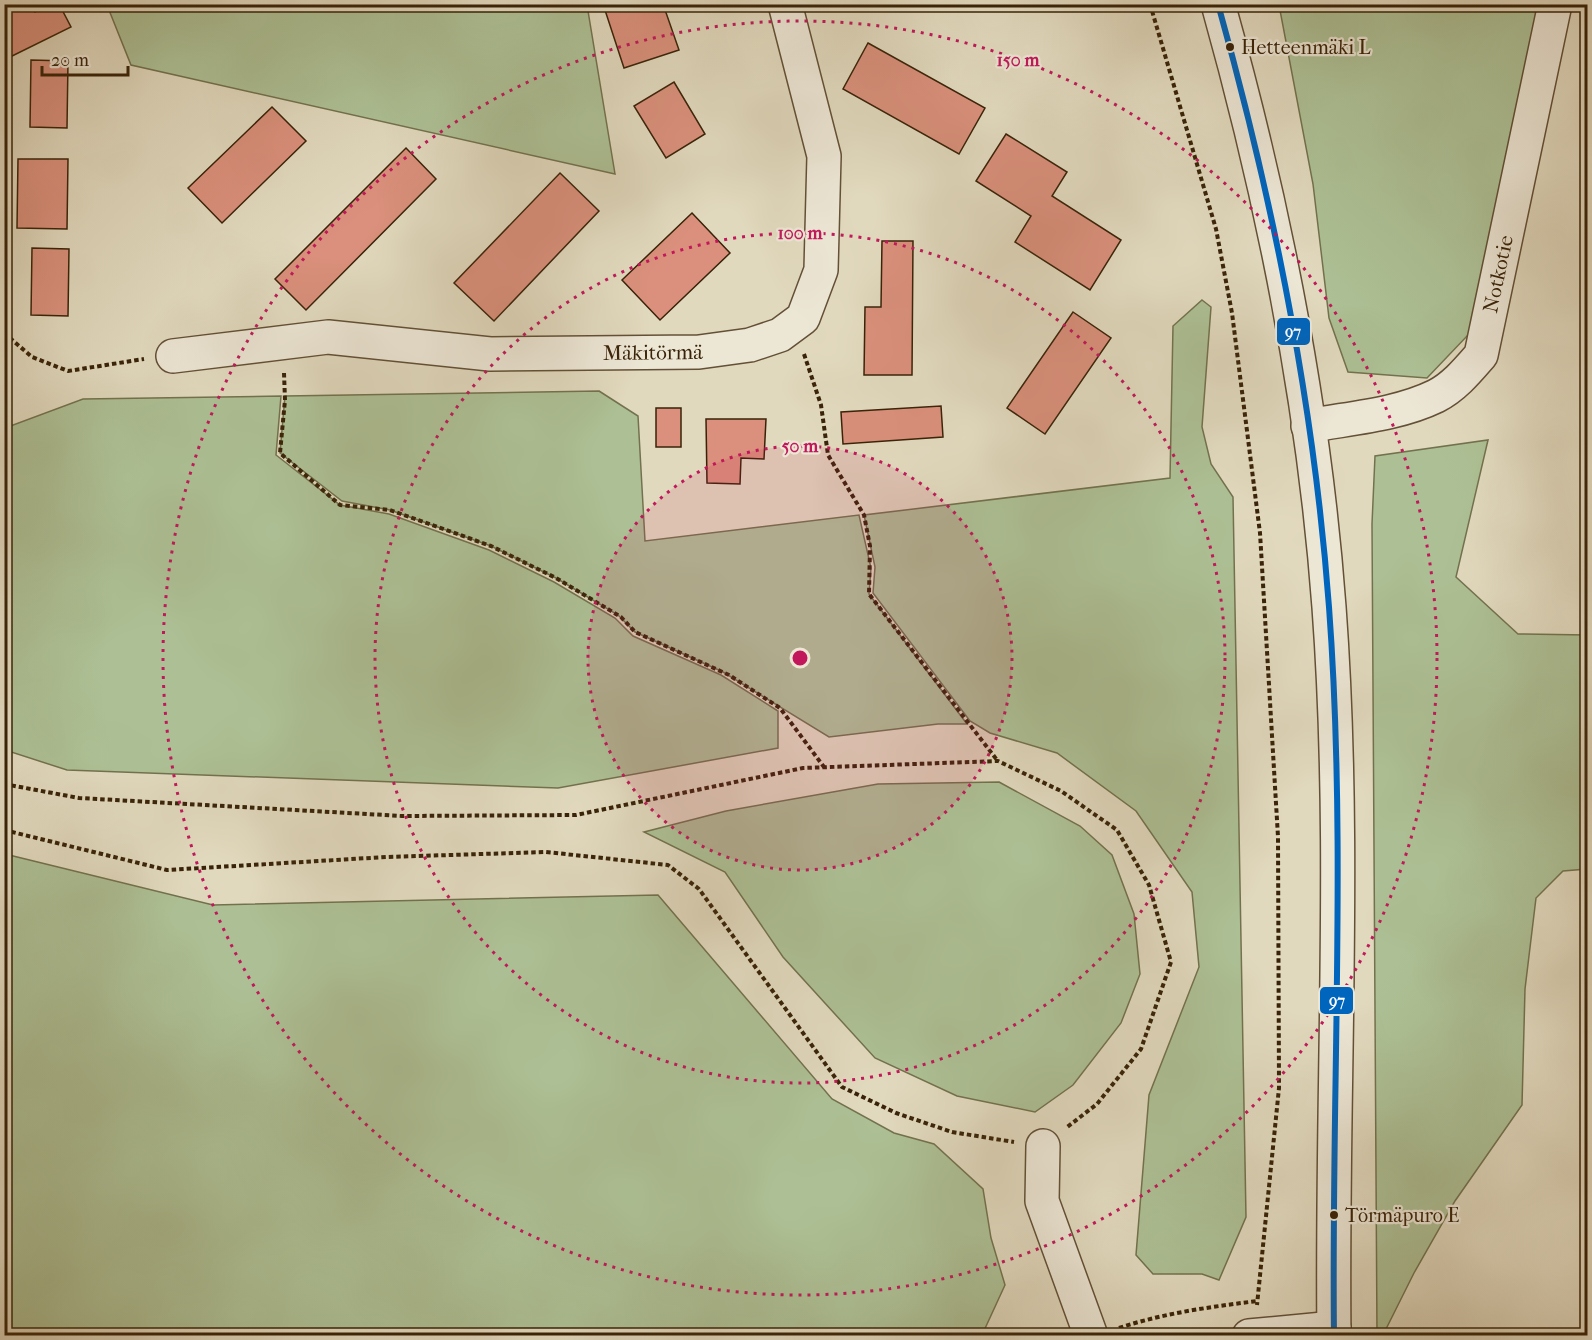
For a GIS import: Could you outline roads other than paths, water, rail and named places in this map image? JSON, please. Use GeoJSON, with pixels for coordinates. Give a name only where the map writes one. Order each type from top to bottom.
{"type":"FeatureCollection","features":[{"type":"Feature","properties":{"kind":"street","name":"Mäkitörmä"},"geometry":{"type":"LineString","coordinates":[[173,356],[328,337],[490,354],[699,352],[750,345],[780,335],[803,318],[821,270],[824,156],[785,4]]}},
{"type":"Feature","properties":{"kind":"street"},"geometry":{"type":"LineString","coordinates":[[1218,4],[1237,74],[1277,250],[1308,426],[1329,606],[1335,759],[1338,1070],[1334,1332],[1253,1335]]}},
{"type":"Feature","properties":{"kind":"street","name":"Notkotie"},"geometry":{"type":"LineString","coordinates":[[1308,426],[1397,409],[1437,396],[1463,376],[1481,356],[1554,4]]}},
{"type":"Feature","properties":{"kind":"street"},"geometry":{"type":"LineString","coordinates":[[1043,1146],[1042,1201],[1100,1334]]}},
{"type":"Feature","properties":{"kind":"place","name":"Hetteenmäki L"},"geometry":{"type":"Point","coordinates":[1230,47]}},
{"type":"Feature","properties":{"kind":"place","name":"Törmäpuro E"},"geometry":{"type":"Point","coordinates":[1334,1215]}}]}
